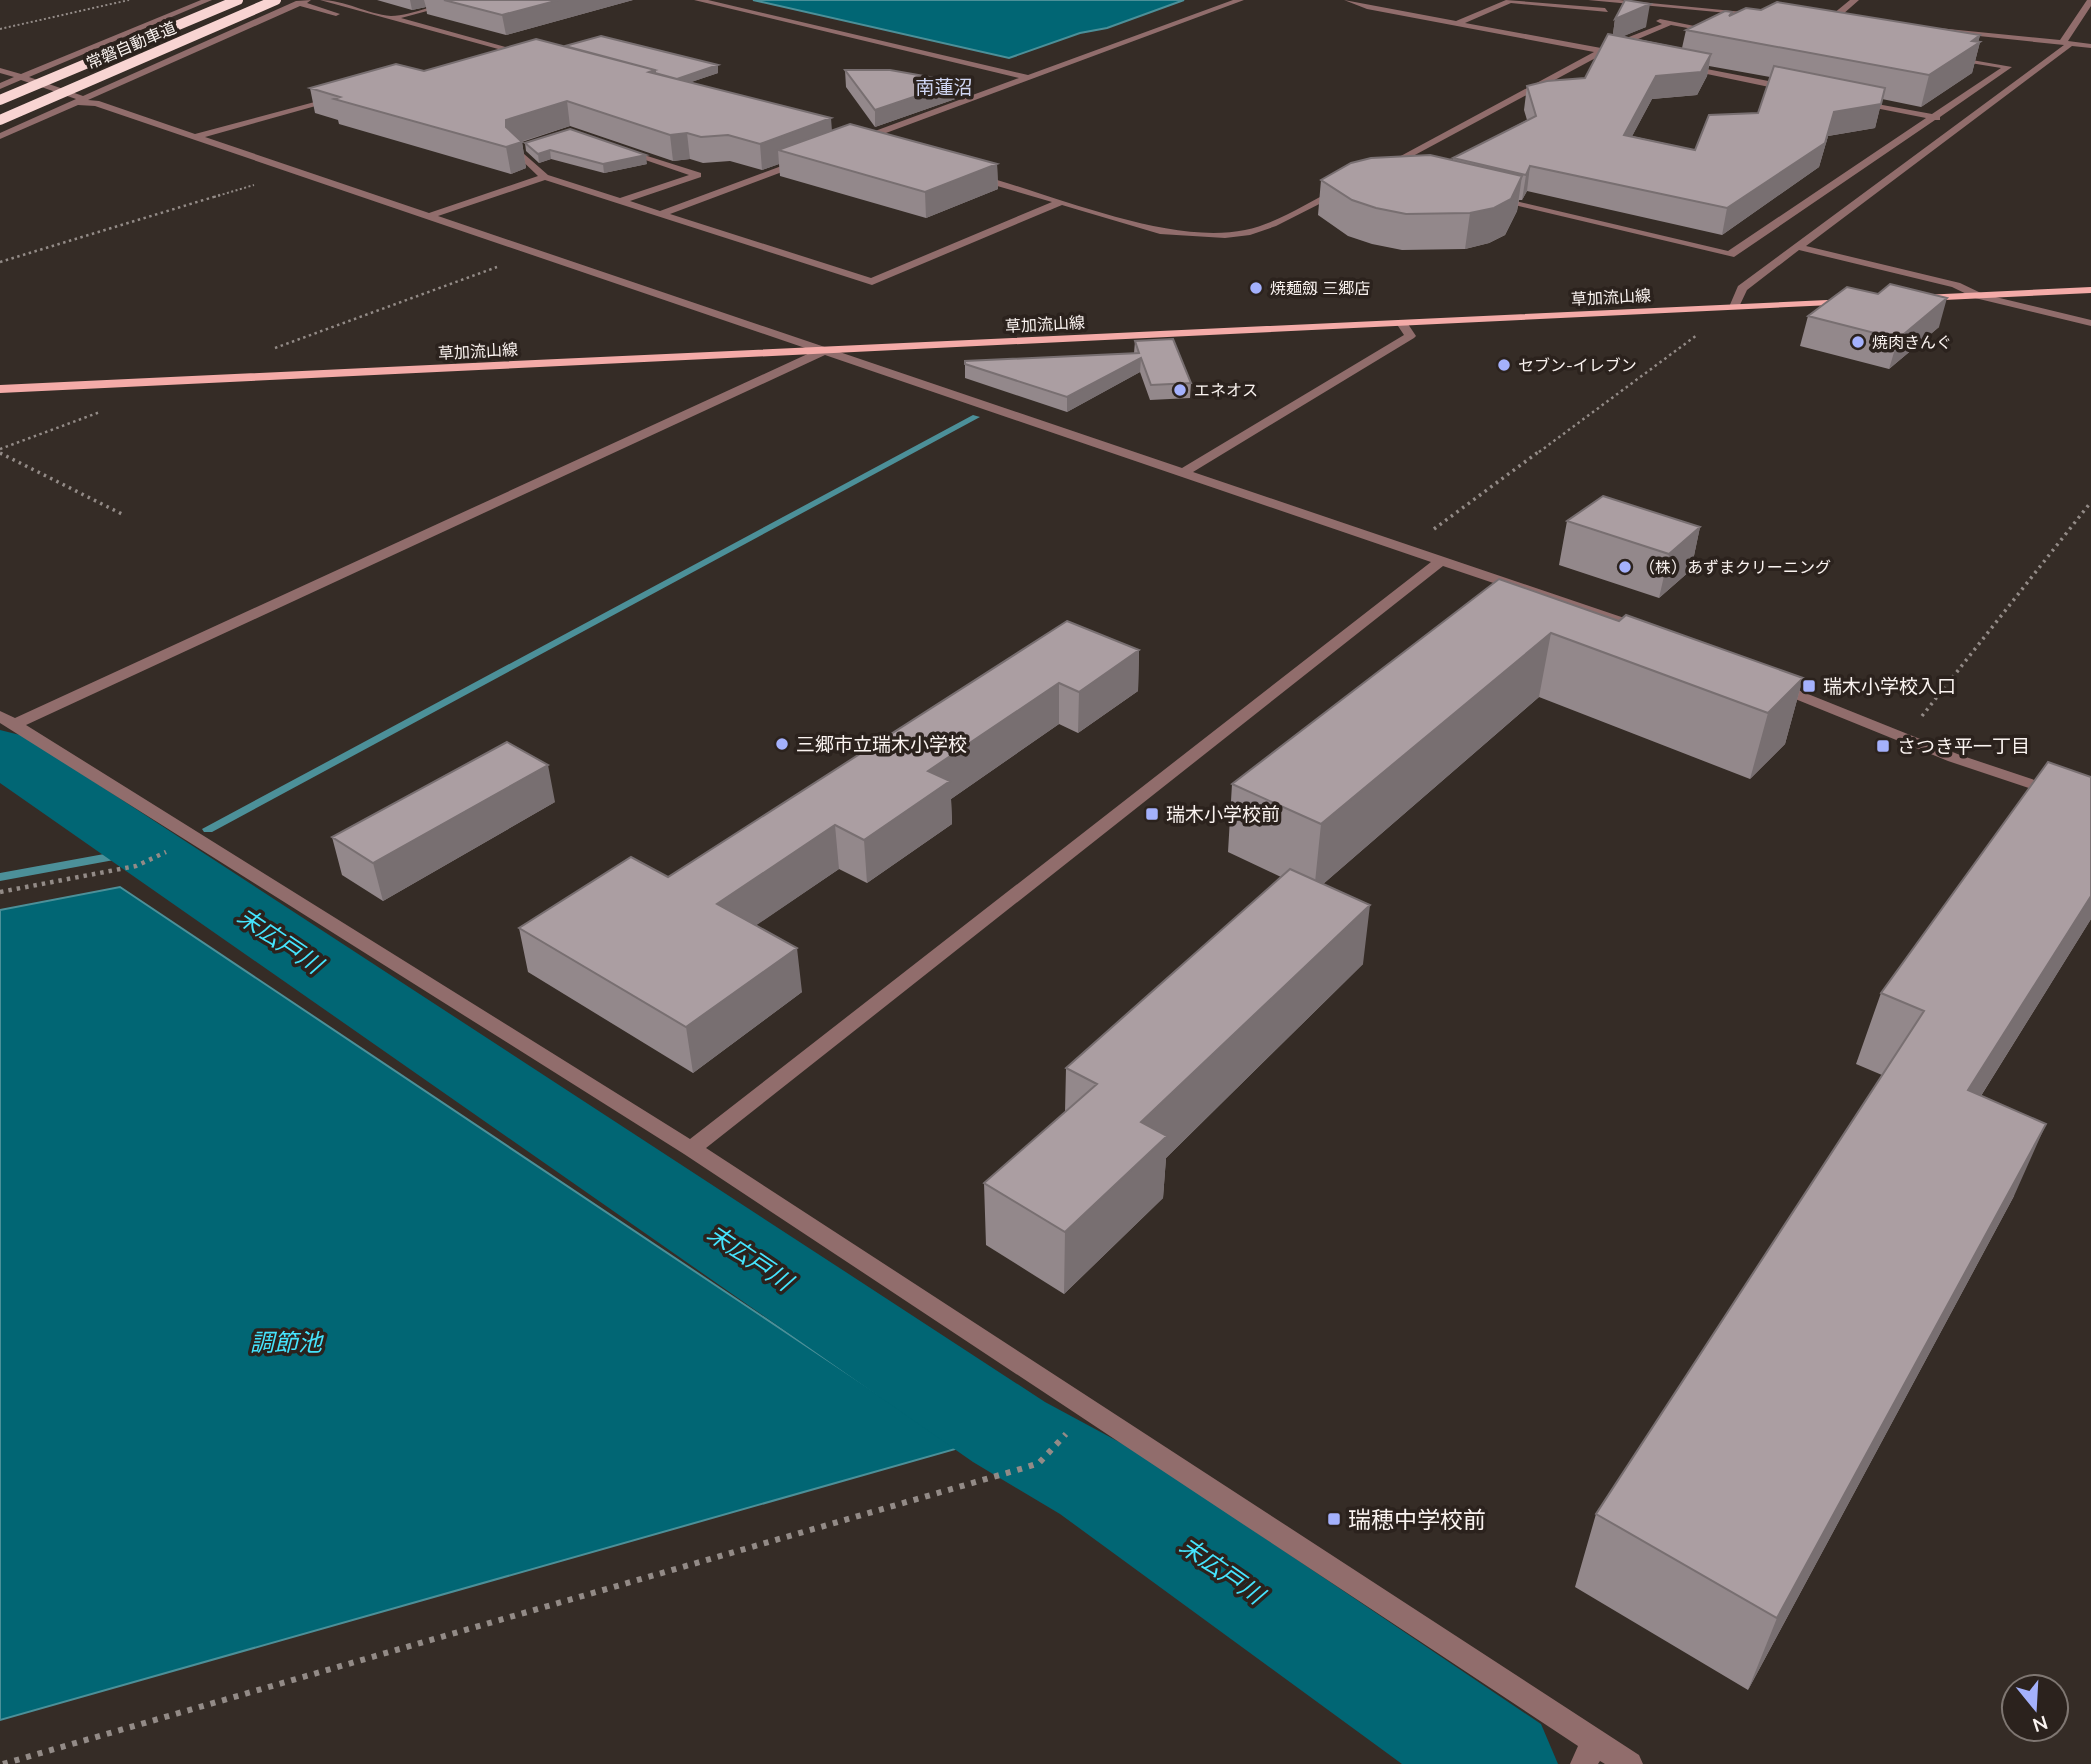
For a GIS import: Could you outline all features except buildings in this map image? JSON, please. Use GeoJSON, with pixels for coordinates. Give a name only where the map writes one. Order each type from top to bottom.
{"type":"FeatureCollection","features":[{"type":"Feature","properties":{"kind":"highway","name":"常磐自動車道"},"geometry":{"type":"LineString","coordinates":[[0,100],[239,0]]}},
{"type":"Feature","properties":{"kind":"highway","name":"常磐自動車道"},"geometry":{"type":"LineString","coordinates":[[0,120],[276,0]]}},
{"type":"Feature","properties":{"kind":"main road"},"geometry":{"type":"LineString","coordinates":[[1911,299],[2091,290]]}},
{"type":"Feature","properties":{"kind":"main road","name":"草加流山線"},"geometry":{"type":"LineString","coordinates":[[0,389],[1857,301]]}},
{"type":"Feature","properties":{"kind":"street"},"geometry":{"type":"LineString","coordinates":[[0,86],[208,0]]}},
{"type":"Feature","properties":{"kind":"street"},"geometry":{"type":"LineString","coordinates":[[324,0],[538,57]]}},
{"type":"Feature","properties":{"kind":"street"},"geometry":{"type":"LineString","coordinates":[[393,18],[464,0]]}},
{"type":"Feature","properties":{"kind":"street"},"geometry":{"type":"LineString","coordinates":[[698,0],[1029,78]]}},
{"type":"Feature","properties":{"kind":"street"},"geometry":{"type":"LineString","coordinates":[[842,146],[1240,0]]}},
{"type":"Feature","properties":{"kind":"street"},"geometry":{"type":"LineString","coordinates":[[1348,0],[1367,7],[1627,55]]}},
{"type":"Feature","properties":{"kind":"street"},"geometry":{"type":"LineString","coordinates":[[1592,0],[1776,16]]}},
{"type":"Feature","properties":{"kind":"street"},"geometry":{"type":"LineString","coordinates":[[1831,20],[1855,0]]}},
{"type":"Feature","properties":{"kind":"street"},"geometry":{"type":"LineString","coordinates":[[1734,307],[1742,288],[2068,43],[2088,11],[2091,0]]}},
{"type":"Feature","properties":{"kind":"street"},"geometry":{"type":"LineString","coordinates":[[1456,24],[1510,1],[1617,13]]}},
{"type":"Feature","properties":{"kind":"street"},"geometry":{"type":"LineString","coordinates":[[0,136],[303,2],[344,16]]}},
{"type":"Feature","properties":{"kind":"street"},"geometry":{"type":"LineString","coordinates":[[1818,19],[1842,21]]}},
{"type":"Feature","properties":{"kind":"street"},"geometry":{"type":"LineString","coordinates":[[1657,20],[1722,32],[1710,38]]}},
{"type":"Feature","properties":{"kind":"street"},"geometry":{"type":"LineString","coordinates":[[1744,21],[1757,23]]}},
{"type":"Feature","properties":{"kind":"street"},"geometry":{"type":"LineString","coordinates":[[1391,175],[1377,172],[1602,51],[1670,23]]}},
{"type":"Feature","properties":{"kind":"street"},"geometry":{"type":"LineString","coordinates":[[1920,28],[2091,46]]}},
{"type":"Feature","properties":{"kind":"street"},"geometry":{"type":"LineString","coordinates":[[1486,197],[1730,255],[1937,118],[2008,67],[1942,56]]}},
{"type":"Feature","properties":{"kind":"street"},"geometry":{"type":"LineString","coordinates":[[1678,65],[1800,90]]}},
{"type":"Feature","properties":{"kind":"street"},"geometry":{"type":"LineString","coordinates":[[0,69],[78,100],[96,103],[432,215],[1657,635]]}},
{"type":"Feature","properties":{"kind":"street"},"geometry":{"type":"LineString","coordinates":[[194,137],[340,96]]}},
{"type":"Feature","properties":{"kind":"street"},"geometry":{"type":"LineString","coordinates":[[1841,98],[1937,118]]}},
{"type":"Feature","properties":{"kind":"street"},"geometry":{"type":"LineString","coordinates":[[855,142],[867,145]]}},
{"type":"Feature","properties":{"kind":"street"},"geometry":{"type":"LineString","coordinates":[[526,145],[515,149],[545,177],[872,282],[1061,202]]}},
{"type":"Feature","properties":{"kind":"street"},"geometry":{"type":"LineString","coordinates":[[610,145],[734,187]]}},
{"type":"Feature","properties":{"kind":"street"},"geometry":{"type":"LineString","coordinates":[[660,214],[818,155]]}},
{"type":"Feature","properties":{"kind":"street"},"geometry":{"type":"LineString","coordinates":[[620,201],[698,175]]}},
{"type":"Feature","properties":{"kind":"street"},"geometry":{"type":"LineString","coordinates":[[971,176],[1160,230],[1186,234],[1229,234],[1263,228],[1354,183]]}},
{"type":"Feature","properties":{"kind":"street"},"geometry":{"type":"LineString","coordinates":[[432,215],[545,177]]}},
{"type":"Feature","properties":{"kind":"street"},"geometry":{"type":"LineString","coordinates":[[1798,247],[1956,285],[1979,296],[2091,323]]}},
{"type":"Feature","properties":{"kind":"street"},"geometry":{"type":"LineString","coordinates":[[1184,472],[1410,336],[1402,323]]}},
{"type":"Feature","properties":{"kind":"street"},"geometry":{"type":"LineString","coordinates":[[7,721],[827,351]]}},
{"type":"Feature","properties":{"kind":"street"},"geometry":{"type":"LineString","coordinates":[[691,1149],[1442,560]]}},
{"type":"Feature","properties":{"kind":"street"},"geometry":{"type":"LineString","coordinates":[[1768,682],[1904,739],[2091,804]]}},
{"type":"Feature","properties":{"kind":"street"},"geometry":{"type":"LineString","coordinates":[[7,721],[691,1149],[1590,1753],[1629,1764]]}},
{"type":"Feature","properties":{"kind":"path"},"geometry":{"type":"LineString","coordinates":[[0,29],[129,0]]}},
{"type":"Feature","properties":{"kind":"path"},"geometry":{"type":"LineString","coordinates":[[0,262],[298,172]]}},
{"type":"Feature","properties":{"kind":"path"},"geometry":{"type":"LineString","coordinates":[[271,350],[538,252]]}},
{"type":"Feature","properties":{"kind":"path"},"geometry":{"type":"LineString","coordinates":[[1408,549],[1734,307]]}},
{"type":"Feature","properties":{"kind":"path"},"geometry":{"type":"LineString","coordinates":[[0,451],[112,407]]}},
{"type":"Feature","properties":{"kind":"path"},"geometry":{"type":"LineString","coordinates":[[0,451],[124,515]]}},
{"type":"Feature","properties":{"kind":"path"},"geometry":{"type":"LineString","coordinates":[[1904,739],[2091,502]]}},
{"type":"Feature","properties":{"kind":"path"},"geometry":{"type":"LineString","coordinates":[[0,892],[144,864],[174,848]]}},
{"type":"Feature","properties":{"kind":"path"},"geometry":{"type":"LineString","coordinates":[[3,1764],[1039,1463],[1068,1432]]}},
{"type":"Feature","properties":{"kind":"water"},"geometry":{"type":"Polygon","coordinates":[[[753,0],[1184,0],[1107,28],[1080,33],[1009,58],[753,0]]]}},
{"type":"Feature","properties":{"kind":"water","name":"調節池"},"geometry":{"type":"Polygon","coordinates":[[[120,887],[959,1448],[0,1720],[0,910],[120,887]]]}},
{"type":"Feature","properties":{"kind":"waterway"},"geometry":{"type":"LineString","coordinates":[[208,829],[976,417]]}},
{"type":"Feature","properties":{"kind":"waterway","name":"末広戸川"},"geometry":{"type":"LineString","coordinates":[[0,751],[1009,1432],[1097,1482],[1499,1764]]}},
{"type":"Feature","properties":{"kind":"waterway"},"geometry":{"type":"LineString","coordinates":[[0,877],[148,850]]}},
{"type":"Feature","properties":{"kind":"place","name":"焼麺劔 三郷店"},"geometry":{"type":"Point","coordinates":[1256,288]}},
{"type":"Feature","properties":{"kind":"place","name":"焼肉きんぐ"},"geometry":{"type":"Point","coordinates":[1858,342]}},
{"type":"Feature","properties":{"kind":"place","name":"セブン-イレブン"},"geometry":{"type":"Point","coordinates":[1504,365]}},
{"type":"Feature","properties":{"kind":"place","name":"エネオス"},"geometry":{"type":"Point","coordinates":[1180,390]}},
{"type":"Feature","properties":{"kind":"place","name":"（株）あずまクリーニング"},"geometry":{"type":"Point","coordinates":[1625,567]}},
{"type":"Feature","properties":{"kind":"place","name":"瑞木小学校入口"},"geometry":{"type":"Point","coordinates":[1809,686]}},
{"type":"Feature","properties":{"kind":"place","name":"三郷市立瑞木小学校"},"geometry":{"type":"Point","coordinates":[782,744]}},
{"type":"Feature","properties":{"kind":"place","name":"さつき平一丁目"},"geometry":{"type":"Point","coordinates":[1883,746]}},
{"type":"Feature","properties":{"kind":"place","name":"瑞木小学校前"},"geometry":{"type":"Point","coordinates":[1152,814]}},
{"type":"Feature","properties":{"kind":"place","name":"瑞穂中学校前"},"geometry":{"type":"Point","coordinates":[1334,1519]}},
{"type":"Feature","properties":{"kind":"district","name":"南蓮沼"},"geometry":{"type":"Point","coordinates":[944,87]}}]}
